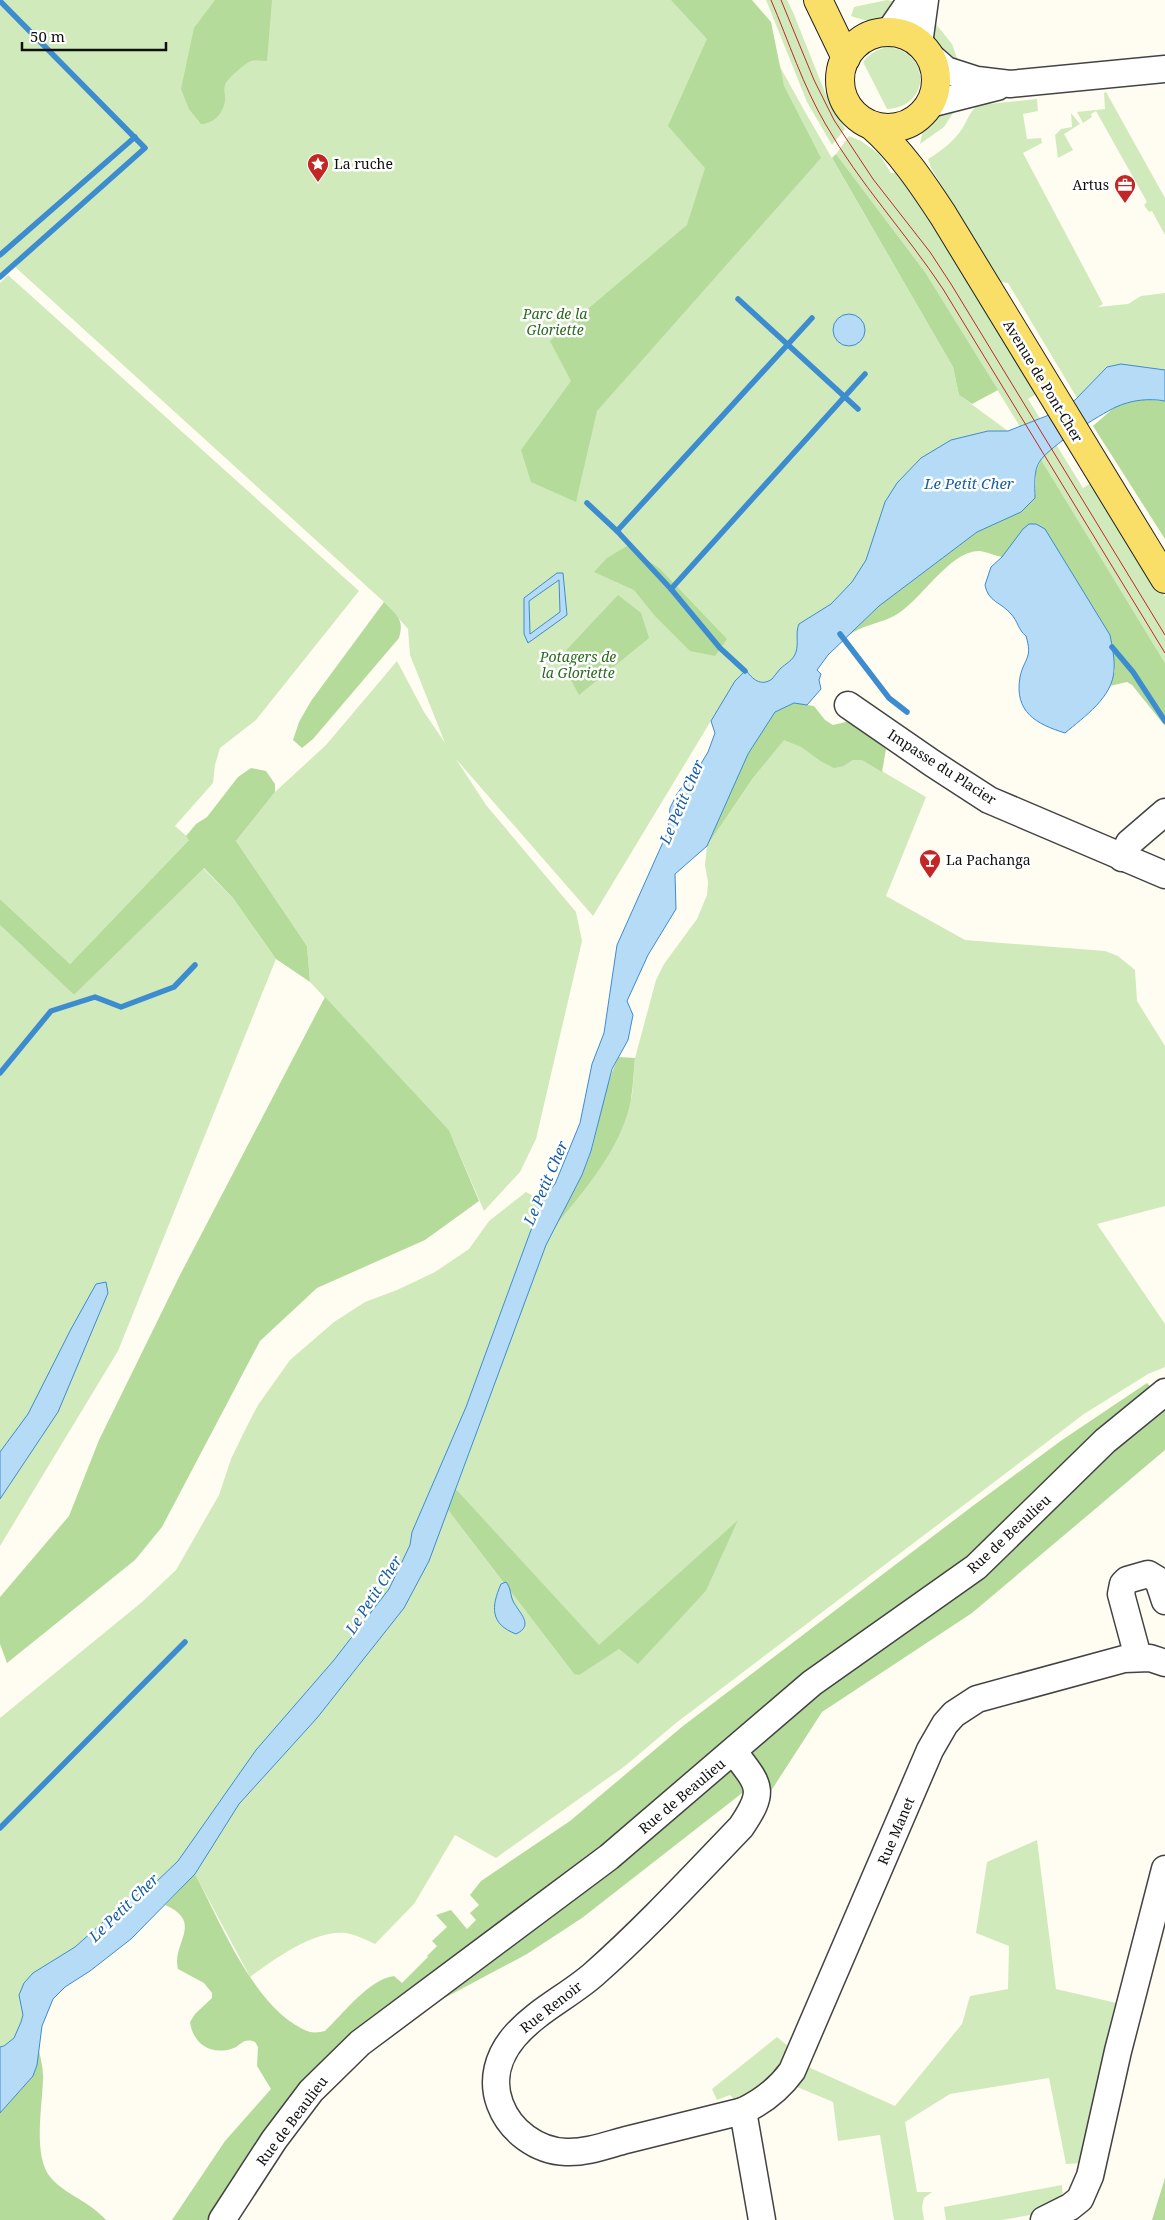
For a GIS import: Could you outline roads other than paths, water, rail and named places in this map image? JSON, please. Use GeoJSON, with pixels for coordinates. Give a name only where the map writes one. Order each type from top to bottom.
{"type":"FeatureCollection","features":[{"type":"Feature","properties":{"kind":"main road"},"geometry":{"type":"LineString","coordinates":[[820,3],[880,34]]}},
{"type":"Feature","properties":{"kind":"main road"},"geometry":{"type":"LineString","coordinates":[[820,3],[846,58]]}},
{"type":"Feature","properties":{"kind":"main road"},"geometry":{"type":"LineString","coordinates":[[880,34],[905,35],[924,49],[934,67],[936,80],[934,92],[923,111],[902,126],[887,128],[871,125],[859,119],[843,97],[841,77],[846,58],[861,40],[880,34]]}},
{"type":"Feature","properties":{"kind":"main road","name":"Avenue de Pont-Cher"},"geometry":{"type":"LineString","coordinates":[[922,182],[917,161],[923,111]]}},
{"type":"Feature","properties":{"kind":"main road","name":"Avenue de Pont-Cher"},"geometry":{"type":"LineString","coordinates":[[871,125],[891,142],[922,182],[1165,579]]}},
{"type":"Feature","properties":{"kind":"street"},"geometry":{"type":"LineString","coordinates":[[880,34],[911,0]]}},
{"type":"Feature","properties":{"kind":"street"},"geometry":{"type":"LineString","coordinates":[[925,0],[924,49],[946,70],[977,80],[1010,84]]}},
{"type":"Feature","properties":{"kind":"street"},"geometry":{"type":"LineString","coordinates":[[923,111],[1010,84],[1165,69]]}},
{"type":"Feature","properties":{"kind":"street","name":"Impasse du Placier"},"geometry":{"type":"LineString","coordinates":[[848,705],[989,800],[1165,875]]}},
{"type":"Feature","properties":{"kind":"street"},"geometry":{"type":"LineString","coordinates":[[1122,858],[1129,843],[1165,812]]}},
{"type":"Feature","properties":{"kind":"street","name":"Rue de Beaulieu"},"geometry":{"type":"LineString","coordinates":[[222,2220],[274,2140],[311,2091],[360,2042],[610,1857],[812,1683],[976,1567],[1106,1441],[1165,1392]]}},
{"type":"Feature","properties":{"kind":"street"},"geometry":{"type":"LineString","coordinates":[[1138,1657],[1121,1594],[1123,1584],[1127,1580],[1148,1574],[1158,1580],[1165,1601]]}},
{"type":"Feature","properties":{"kind":"street","name":"Rue Manet"},"geometry":{"type":"LineString","coordinates":[[743,2111],[774,2092],[792,2071],[930,1750],[945,1724],[954,1714],[977,1699],[1124,1659],[1138,1657],[1165,1662]]}},
{"type":"Feature","properties":{"kind":"street","name":"Rue Renoir"},"geometry":{"type":"LineString","coordinates":[[734,1752],[749,1771],[758,1790],[758,1798],[754,1808],[741,1827],[589,1979],[526,2024],[513,2038],[500,2060],[496,2073],[496,2086],[502,2109],[509,2122],[519,2132],[542,2146],[567,2152],[599,2147],[743,2111]]}},
{"type":"Feature","properties":{"kind":"street"},"geometry":{"type":"LineString","coordinates":[[1044,2220],[1070,2207],[1080,2199],[1090,2176],[1118,2051],[1165,1869]]}},
{"type":"Feature","properties":{"kind":"street"},"geometry":{"type":"LineString","coordinates":[[743,2111],[762,2220]]}},
{"type":"Feature","properties":{"kind":"water"},"geometry":{"type":"Polygon","coordinates":[[[849,314],[855,315],[860,319],[864,324],[864,336],[860,341],[855,345],[849,346],[843,345],[838,341],[834,336],[833,330],[834,324],[838,319],[843,315],[849,314]]]}},
{"type":"Feature","properties":{"kind":"water","name":"Le Petit Cher"},"geometry":{"type":"Polygon","coordinates":[[[1121,364],[1165,370],[1165,401],[1140,400],[1116,407],[1054,447],[1040,461],[1036,469],[1035,498],[1021,512],[977,532],[879,606],[828,655],[817,670],[821,674],[819,680],[821,689],[807,705],[794,703],[775,712],[748,754],[707,846],[675,874],[676,909],[648,955],[627,1001],[633,1015],[628,1040],[612,1069],[591,1151],[582,1175],[546,1245],[429,1561],[404,1608],[317,1718],[239,1804],[195,1874],[131,1939],[90,1971],[65,1987],[53,1999],[42,2026],[37,2065],[33,2076],[0,2113],[0,2047],[14,2038],[21,2022],[23,2015],[19,1995],[24,1983],[33,1973],[75,1947],[127,1901],[154,1884],[178,1861],[256,1750],[334,1660],[389,1589],[410,1545],[412,1532],[466,1407],[542,1200],[555,1184],[580,1123],[592,1064],[604,1033],[617,945],[668,831],[670,808],[677,794],[699,767],[708,752],[715,733],[711,721],[735,681],[746,670],[757,681],[768,681],[793,658],[797,649],[799,624],[831,604],[852,582],[866,560],[885,502],[897,483],[921,458],[951,440],[988,431],[1008,431],[1049,415],[1075,400],[1107,367],[1121,364]]]}},
{"type":"Feature","properties":{"kind":"water"},"geometry":{"type":"Polygon","coordinates":[[[1029,524],[1036,524],[1045,529],[1110,635],[1114,670],[1109,689],[1089,713],[1065,733],[1036,721],[1024,708],[1020,699],[1019,689],[1020,677],[1029,649],[1026,636],[1011,614],[989,595],[985,585],[991,567],[1002,557],[1029,524]]]}},
{"type":"Feature","properties":{"kind":"water"},"geometry":{"type":"Polygon","coordinates":[[[557,573],[563,573],[567,615],[528,643],[524,634],[524,598],[557,573]],[[559,580],[529,601],[530,634],[560,612],[559,580]]]}},
{"type":"Feature","properties":{"kind":"water"},"geometry":{"type":"Polygon","coordinates":[[[106,1282],[108,1293],[58,1412],[0,1499],[0,1452],[28,1414],[96,1284],[106,1282]]]}},
{"type":"Feature","properties":{"kind":"water"},"geometry":{"type":"Polygon","coordinates":[[[506,1582],[513,1601],[522,1614],[525,1623],[522,1630],[516,1634],[501,1625],[495,1614],[495,1600],[501,1584],[506,1582]]]}},
{"type":"Feature","properties":{"kind":"waterway"},"geometry":{"type":"LineString","coordinates":[[0,1],[145,148],[0,277]]}},
{"type":"Feature","properties":{"kind":"waterway"},"geometry":{"type":"LineString","coordinates":[[0,255],[135,137]]}},
{"type":"Feature","properties":{"kind":"waterway"},"geometry":{"type":"LineString","coordinates":[[738,299],[858,409]]}},
{"type":"Feature","properties":{"kind":"waterway"},"geometry":{"type":"LineString","coordinates":[[617,531],[812,318]]}},
{"type":"Feature","properties":{"kind":"waterway"},"geometry":{"type":"LineString","coordinates":[[671,589],[865,374]]}},
{"type":"Feature","properties":{"kind":"waterway"},"geometry":{"type":"LineString","coordinates":[[587,503],[617,531],[671,589],[720,648],[745,671]]}},
{"type":"Feature","properties":{"kind":"waterway"},"geometry":{"type":"LineString","coordinates":[[840,634],[889,698],[907,712]]}},
{"type":"Feature","properties":{"kind":"waterway"},"geometry":{"type":"LineString","coordinates":[[1112,647],[1133,672],[1165,721]]}},
{"type":"Feature","properties":{"kind":"waterway"},"geometry":{"type":"LineString","coordinates":[[0,1073],[51,1011],[95,997],[121,1007],[174,987],[195,965]]}},
{"type":"Feature","properties":{"kind":"waterway"},"geometry":{"type":"LineString","coordinates":[[0,1828],[185,1642]]}},
{"type":"Feature","properties":{"kind":"tram line"},"geometry":{"type":"LineString","coordinates":[[771,0],[803,79],[826,125],[853,167],[943,289],[1165,653]]}},
{"type":"Feature","properties":{"kind":"tram line"},"geometry":{"type":"LineString","coordinates":[[781,0],[814,80],[834,120],[873,179],[930,252],[951,284],[1165,635]]}},
{"type":"Feature","properties":{"kind":"place","name":"La ruche"},"geometry":{"type":"Point","coordinates":[318,183]}},
{"type":"Feature","properties":{"kind":"place","name":"Artus"},"geometry":{"type":"Point","coordinates":[1125,204]}},
{"type":"Feature","properties":{"kind":"place","name":"La Pachanga"},"geometry":{"type":"Point","coordinates":[930,879]}},
{"type":"Feature","properties":{"kind":"park label","name":"Parc de la Gloriette"},"geometry":{"type":"Point","coordinates":[555,322]}},
{"type":"Feature","properties":{"kind":"park label","name":"Potagers de la Gloriette"},"geometry":{"type":"Point","coordinates":[578,666]}}]}
